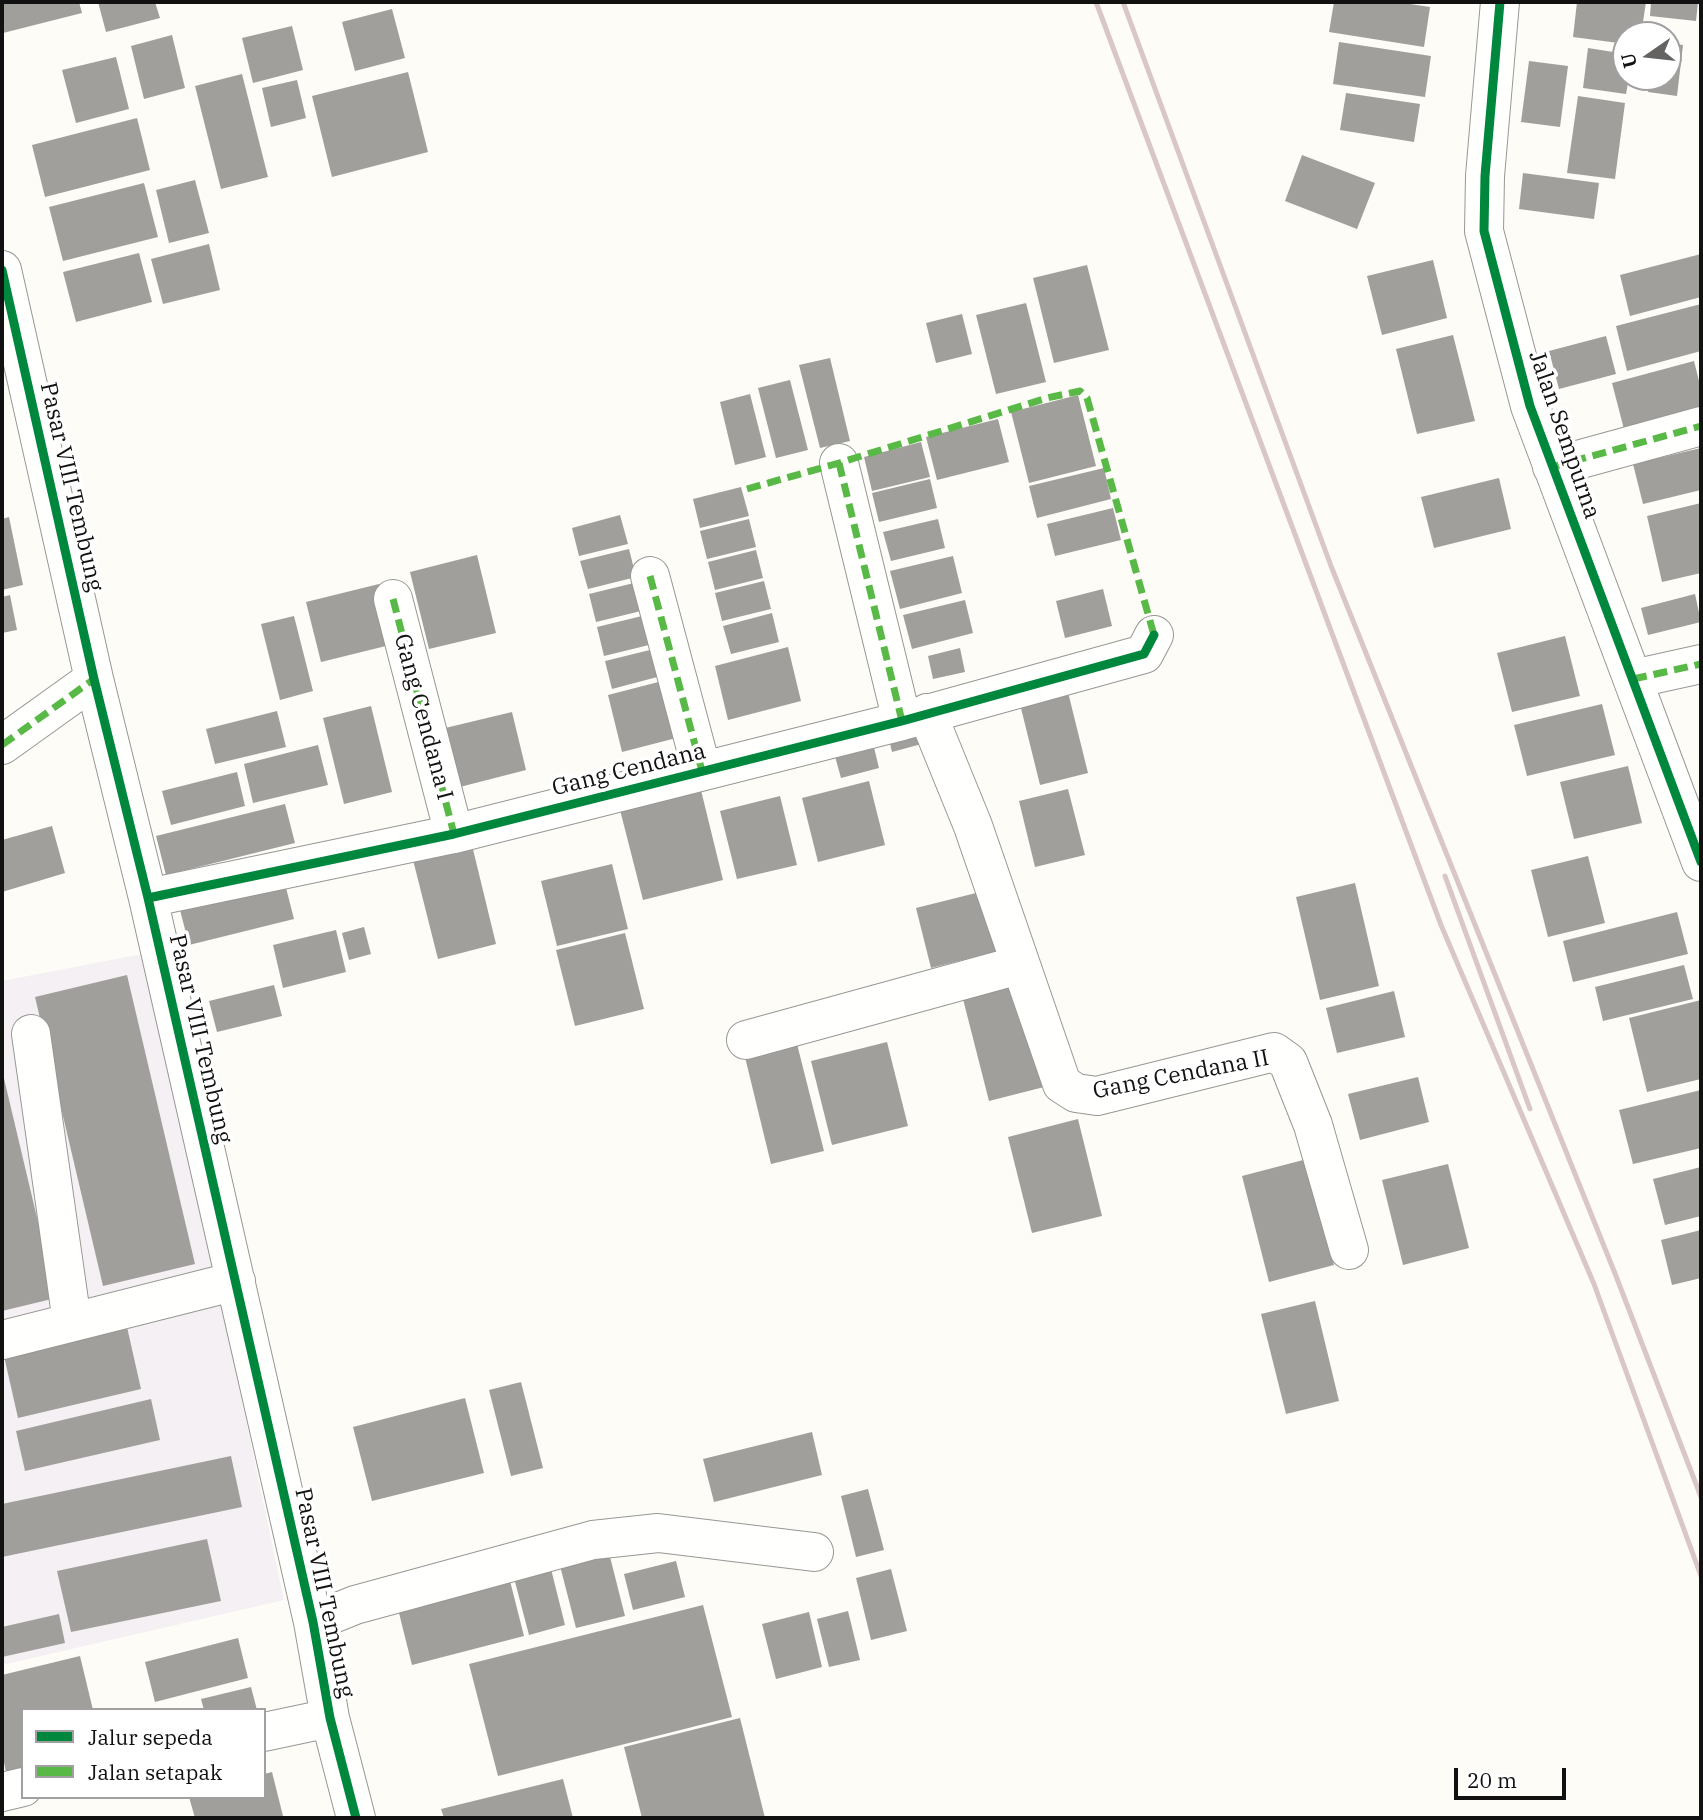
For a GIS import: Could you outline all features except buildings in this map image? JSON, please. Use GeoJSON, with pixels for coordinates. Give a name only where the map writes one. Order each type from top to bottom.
{"type":"FeatureCollection","features":[{"type":"Feature","properties":{"kind":"street","name":"Jalan Sempurna"},"geometry":{"type":"LineString","coordinates":[[1500,2],[1485,176],[1484,231],[1530,406],[1701,862]]}},
{"type":"Feature","properties":{"kind":"street","name":"Pasar VIII Tembung"},"geometry":{"type":"LineString","coordinates":[[2,270],[97,690],[236,1281],[313,1622],[330,1718],[356,1818]]}},
{"type":"Feature","properties":{"kind":"street"},"geometry":{"type":"LineString","coordinates":[[1552,467],[1701,426]]}},
{"type":"Feature","properties":{"kind":"street","name":"Gang Cendana II"},"geometry":{"type":"LineString","coordinates":[[839,463],[914,717],[973,826],[1062,1084],[1076,1093],[1097,1096],[1274,1052],[1288,1062],[1313,1125],[1349,1250]]}},
{"type":"Feature","properties":{"kind":"street"},"geometry":{"type":"LineString","coordinates":[[650,576],[702,771]]}},
{"type":"Feature","properties":{"kind":"street","name":"Gang Cendana I"},"geometry":{"type":"LineString","coordinates":[[393,599],[454,834]]}},
{"type":"Feature","properties":{"kind":"street","name":"Gang Cendana"},"geometry":{"type":"LineString","coordinates":[[148,898],[454,834],[914,717],[1144,654],[1154,635]]}},
{"type":"Feature","properties":{"kind":"street"},"geometry":{"type":"LineString","coordinates":[[1633,679],[1701,664]]}},
{"type":"Feature","properties":{"kind":"street"},"geometry":{"type":"LineString","coordinates":[[2,745],[97,690]]}},
{"type":"Feature","properties":{"kind":"street"},"geometry":{"type":"LineString","coordinates":[[746,1040],[1019,965]]}},
{"type":"Feature","properties":{"kind":"street"},"geometry":{"type":"LineString","coordinates":[[31,1034],[72,1322]]}},
{"type":"Feature","properties":{"kind":"street"},"geometry":{"type":"LineString","coordinates":[[2,1340],[236,1281]]}},
{"type":"Feature","properties":{"kind":"street"},"geometry":{"type":"LineString","coordinates":[[313,1622],[355,1605],[593,1540],[658,1533],[814,1552]]}},
{"type":"Feature","properties":{"kind":"street"},"geometry":{"type":"LineString","coordinates":[[266,1732],[330,1718]]}},
{"type":"Feature","properties":{"kind":"street"},"geometry":{"type":"LineString","coordinates":[[2,1792],[21,1787]]}},
{"type":"Feature","properties":{"kind":"shaded area"},"geometry":{"type":"Polygon","coordinates":[[[147,953],[284,1600],[2,1665],[2,981],[147,953]]]}},
{"type":"Feature","properties":{"kind":"railway"},"geometry":{"type":"LineString","coordinates":[[1096,2],[1441,925],[1594,1284],[1701,1576]]}},
{"type":"Feature","properties":{"kind":"railway"},"geometry":{"type":"LineString","coordinates":[[1123,2],[1331,566],[1616,1276],[1701,1497]]}},
{"type":"Feature","properties":{"kind":"railway"},"geometry":{"type":"LineString","coordinates":[[1445,876],[1530,1109]]}},
{"type":"Feature","properties":{"kind":"marked path"},"geometry":{"type":"LineString","coordinates":[[747,489],[1047,398],[1080,391],[1087,398],[1154,635]]}},
{"type":"Feature","properties":{"kind":"marked path"},"geometry":{"type":"LineString","coordinates":[[1552,467],[1701,426]]}},
{"type":"Feature","properties":{"kind":"marked path"},"geometry":{"type":"LineString","coordinates":[[839,463],[902,721]]}},
{"type":"Feature","properties":{"kind":"marked path"},"geometry":{"type":"LineString","coordinates":[[650,576],[702,771]]}},
{"type":"Feature","properties":{"kind":"marked path"},"geometry":{"type":"LineString","coordinates":[[393,599],[454,834]]}},
{"type":"Feature","properties":{"kind":"marked path"},"geometry":{"type":"LineString","coordinates":[[1633,679],[1701,664]]}},
{"type":"Feature","properties":{"kind":"marked path"},"geometry":{"type":"LineString","coordinates":[[2,745],[94,679]]}},
{"type":"Feature","properties":{"kind":"cycle path"},"geometry":{"type":"LineString","coordinates":[[1500,2],[1485,176],[1484,231],[1530,406],[1701,862]]}},
{"type":"Feature","properties":{"kind":"cycle path"},"geometry":{"type":"LineString","coordinates":[[2,270],[313,1622],[330,1718],[356,1818]]}},
{"type":"Feature","properties":{"kind":"cycle path"},"geometry":{"type":"LineString","coordinates":[[148,898],[454,834],[902,721],[1144,654],[1154,635]]}}]}
